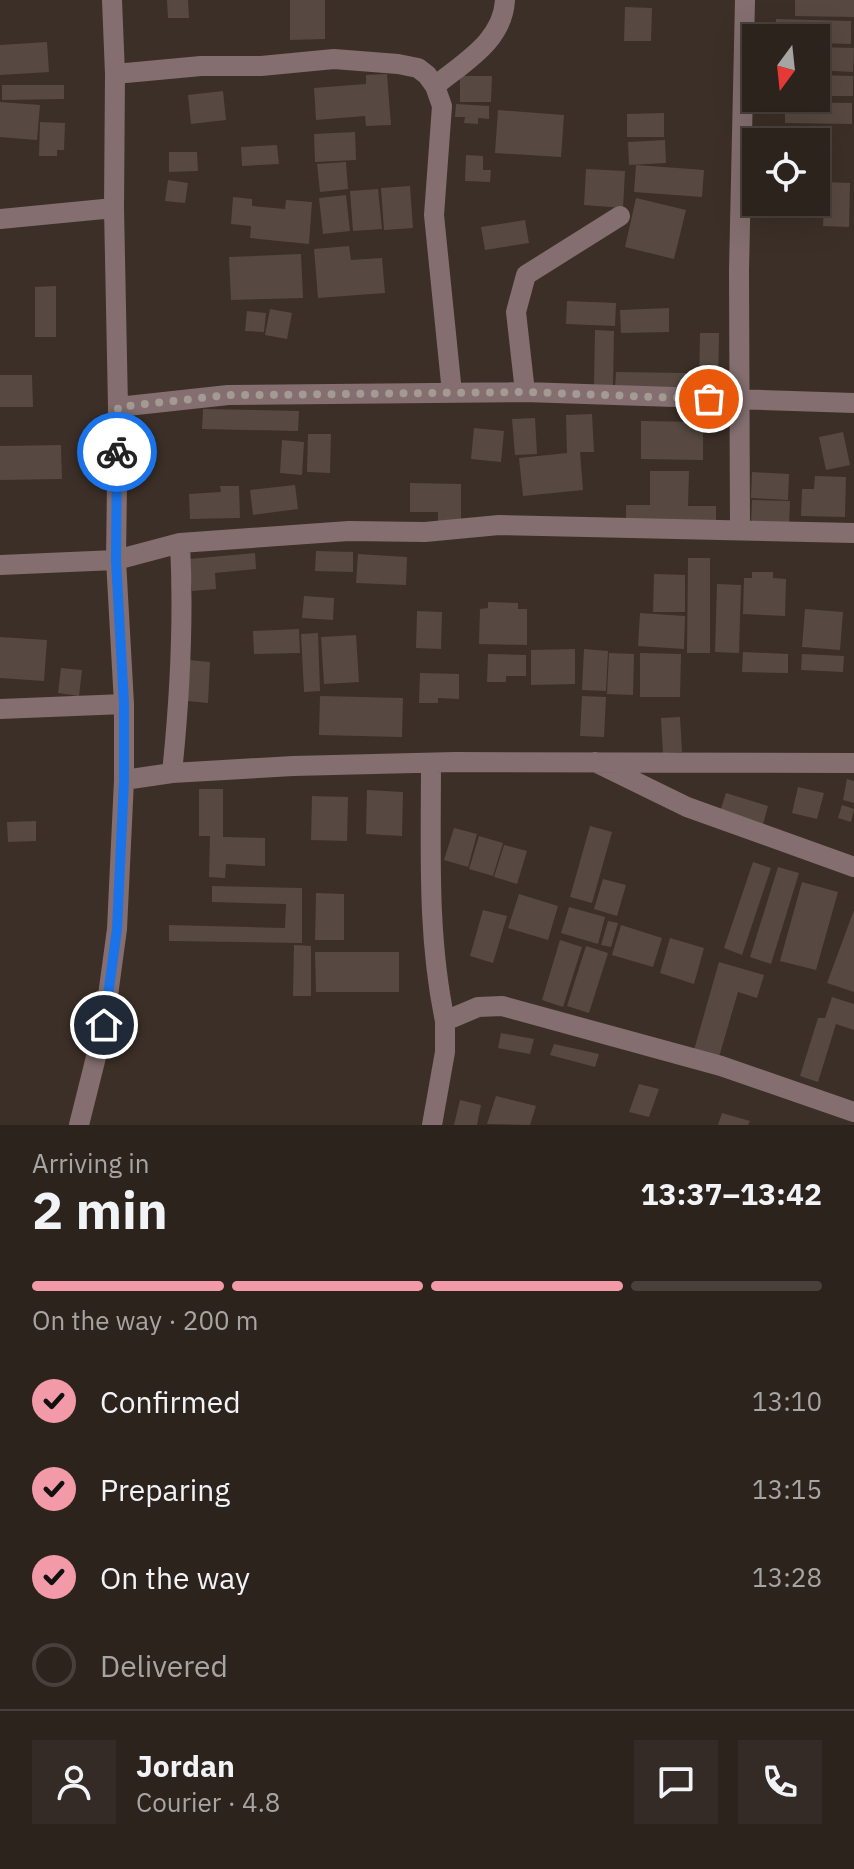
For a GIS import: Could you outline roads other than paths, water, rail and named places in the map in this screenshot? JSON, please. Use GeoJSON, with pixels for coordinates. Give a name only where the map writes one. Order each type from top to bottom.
{"type":"FeatureCollection","features":[{"type":"Feature","properties":{"kind":"street"},"geometry":{"type":"LineString","coordinates":[[79,1125],[104,1025],[117,929],[124,780],[124,704],[116,560],[118,407],[112,0]]}},
{"type":"Feature","properties":{"kind":"street"},"geometry":{"type":"LineString","coordinates":[[435,86],[491,40],[500,25],[505,0]]}},
{"type":"Feature","properties":{"kind":"street"},"geometry":{"type":"LineString","coordinates":[[740,530],[745,0]]}},
{"type":"Feature","properties":{"kind":"street"},"geometry":{"type":"LineString","coordinates":[[115,74],[334,59],[418,68],[435,86],[442,106],[434,215],[452,393]]}},
{"type":"Feature","properties":{"kind":"street"},"geometry":{"type":"LineString","coordinates":[[0,219],[114,208]]}},
{"type":"Feature","properties":{"kind":"street"},"geometry":{"type":"LineString","coordinates":[[525,392],[516,312],[526,275],[620,216]]}},
{"type":"Feature","properties":{"kind":"street"},"geometry":{"type":"LineString","coordinates":[[118,407],[228,395],[525,392],[854,403]]}},
{"type":"Feature","properties":{"kind":"street"},"geometry":{"type":"LineString","coordinates":[[0,565],[116,560],[180,543],[349,531],[425,532],[499,525],[854,533]]}},
{"type":"Feature","properties":{"kind":"street"},"geometry":{"type":"LineString","coordinates":[[172,773],[181,683],[180,543]]}},
{"type":"Feature","properties":{"kind":"street"},"geometry":{"type":"LineString","coordinates":[[0,709],[124,704]]}},
{"type":"Feature","properties":{"kind":"street"},"geometry":{"type":"LineString","coordinates":[[592,761],[687,807],[854,867]]}},
{"type":"Feature","properties":{"kind":"street"},"geometry":{"type":"LineString","coordinates":[[431,763],[431,909],[437,986],[445,1021],[445,1052],[432,1125]]}},
{"type":"Feature","properties":{"kind":"street"},"geometry":{"type":"LineString","coordinates":[[124,780],[172,773],[431,763],[854,763]]}},
{"type":"Feature","properties":{"kind":"street"},"geometry":{"type":"LineString","coordinates":[[445,1021],[478,1007],[502,1006],[721,1066],[854,1112]]}}]}
